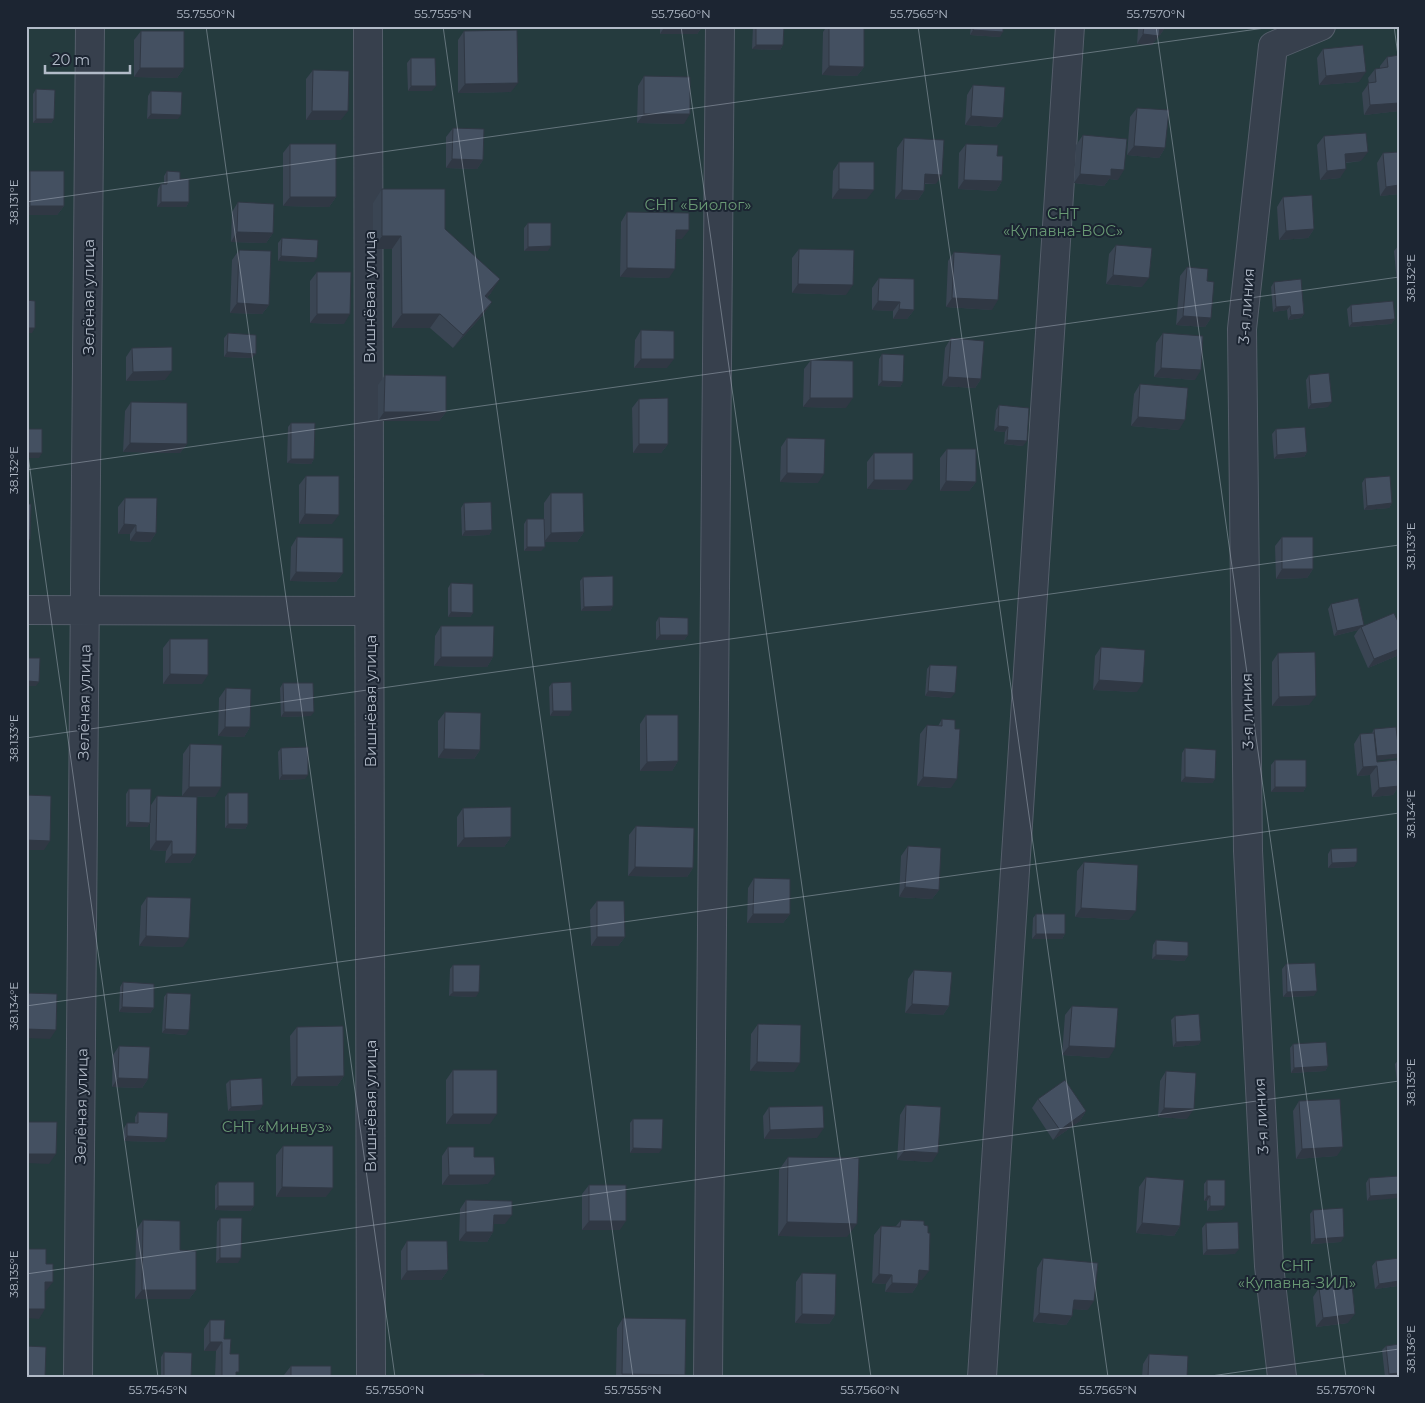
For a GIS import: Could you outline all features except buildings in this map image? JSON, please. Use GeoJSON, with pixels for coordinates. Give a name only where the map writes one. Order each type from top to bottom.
{"type":"FeatureCollection","features":[{"type":"Feature","properties":{"kind":"street","name":"Зелёная улица"},"geometry":{"type":"LineString","coordinates":[[78,1377],[90,26]]}},
{"type":"Feature","properties":{"kind":"street","name":"Вишнёвая улица"},"geometry":{"type":"LineString","coordinates":[[368,26],[371,1377]]}},
{"type":"Feature","properties":{"kind":"street"},"geometry":{"type":"LineString","coordinates":[[708,1377],[720,26]]}},
{"type":"Feature","properties":{"kind":"street"},"geometry":{"type":"LineString","coordinates":[[982,1377],[1070,26]]}},
{"type":"Feature","properties":{"kind":"street","name":"3-я линия"},"geometry":{"type":"LineString","coordinates":[[1282,1377],[1269,1266],[1248,851],[1242,329],[1273,46],[1321,26]]}},
{"type":"Feature","properties":{"kind":"street"},"geometry":{"type":"LineString","coordinates":[[26,610],[370,611]]}},
{"type":"Feature","properties":{"kind":"green space"},"geometry":{"type":"Polygon","coordinates":[[[26,26],[1399,26],[1399,1377],[26,1377],[26,26]]]}},
{"type":"Feature","properties":{"kind":"park label","name":"СНТ «Биолог»"},"geometry":{"type":"Point","coordinates":[698,204]}},
{"type":"Feature","properties":{"kind":"park label","name":"СНТ «Купавна-ВОС»"},"geometry":{"type":"Point","coordinates":[1063,222]}},
{"type":"Feature","properties":{"kind":"park label","name":"СНТ «Минвуз»"},"geometry":{"type":"Point","coordinates":[277,1126]}},
{"type":"Feature","properties":{"kind":"park label","name":"СНТ «Купавна-ЗИЛ»"},"geometry":{"type":"Point","coordinates":[1297,1274]}}]}
